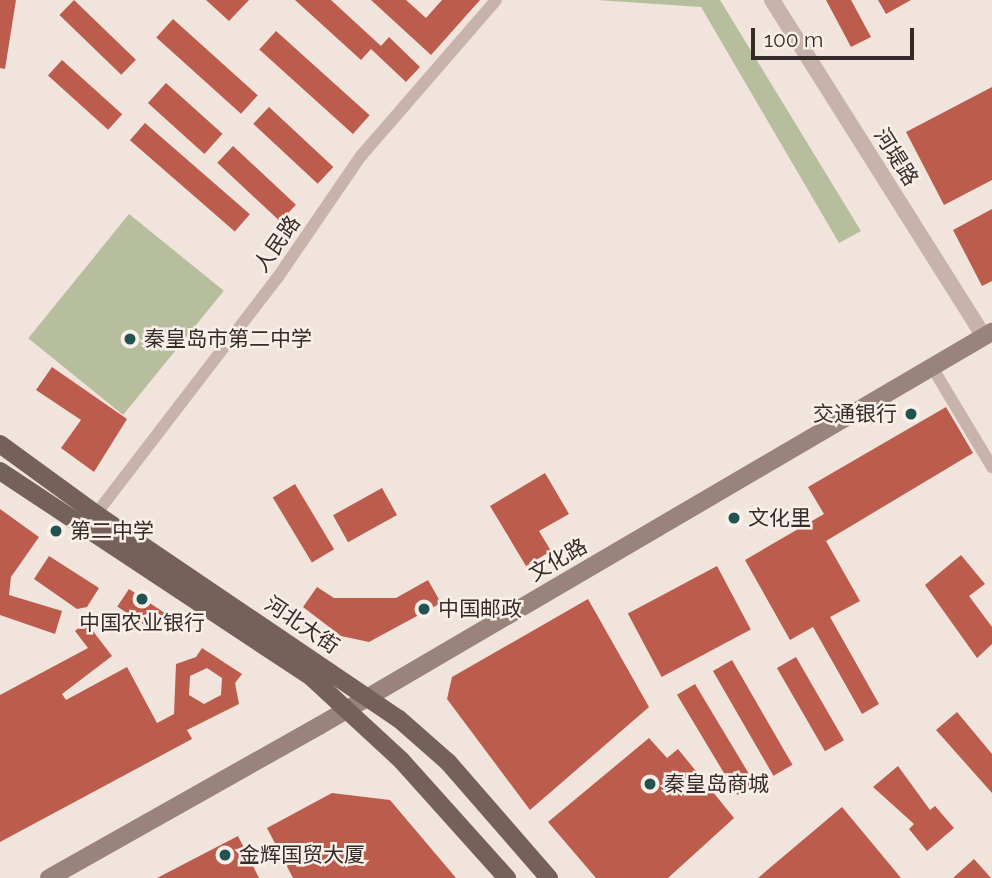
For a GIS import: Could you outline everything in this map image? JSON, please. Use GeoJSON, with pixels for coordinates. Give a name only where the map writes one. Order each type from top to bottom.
{"type":"FeatureCollection","features":[{"type":"Feature","properties":{"kind":"main road","name":"文化路"},"geometry":{"type":"LineString","coordinates":[[49,878],[367,698],[988,334]]}},
{"type":"Feature","properties":{"kind":"main road","name":"河北大街"},"geometry":{"type":"LineString","coordinates":[[0,444],[96,514],[367,698],[448,762],[548,878]]}},
{"type":"Feature","properties":{"kind":"main road"},"geometry":{"type":"LineString","coordinates":[[0,471],[310,676],[348,708],[507,878]]}},
{"type":"Feature","properties":{"kind":"street","name":"人民路"},"geometry":{"type":"LineString","coordinates":[[96,514],[278,277],[361,156],[496,0]]}},
{"type":"Feature","properties":{"kind":"street","name":"河堤路"},"geometry":{"type":"LineString","coordinates":[[772,0],[988,334]]}},
{"type":"Feature","properties":{"kind":"street"},"geometry":{"type":"LineString","coordinates":[[937,363],[992,467]]}},
{"type":"Feature","properties":{"kind":"green space"},"geometry":{"type":"Polygon","coordinates":[[[597,0],[720,0],[861,231],[839,243],[701,7],[597,0]]]}},
{"type":"Feature","properties":{"kind":"green space"},"geometry":{"type":"Polygon","coordinates":[[[129,214],[224,291],[123,415],[28,338],[129,214]]]}},
{"type":"Feature","properties":{"kind":"building"},"geometry":{"type":"Polygon","coordinates":[[[0,0],[16,0],[5,69],[0,68],[0,0]]]}},
{"type":"Feature","properties":{"kind":"building"},"geometry":{"type":"Polygon","coordinates":[[[74,0],[136,60],[121,75],[59,15],[74,0]]]}},
{"type":"Feature","properties":{"kind":"building"},"geometry":{"type":"Polygon","coordinates":[[[206,0],[249,0],[229,21],[206,0]]]}},
{"type":"Feature","properties":{"kind":"building"},"geometry":{"type":"Polygon","coordinates":[[[295,0],[331,0],[381,46],[389,37],[420,67],[406,82],[371,49],[361,60],[295,0]]]}},
{"type":"Feature","properties":{"kind":"building"},"geometry":{"type":"Polygon","coordinates":[[[371,0],[406,0],[426,18],[442,0],[480,0],[431,55],[371,0]]]}},
{"type":"Feature","properties":{"kind":"building"},"geometry":{"type":"Polygon","coordinates":[[[826,0],[851,0],[871,37],[851,47],[826,0]]]}},
{"type":"Feature","properties":{"kind":"building"},"geometry":{"type":"Polygon","coordinates":[[[878,0],[911,0],[886,14],[878,0]]]}},
{"type":"Feature","properties":{"kind":"building"},"geometry":{"type":"Polygon","coordinates":[[[173,19],[258,95],[241,114],[156,38],[173,19]]]}},
{"type":"Feature","properties":{"kind":"building"},"geometry":{"type":"Polygon","coordinates":[[[276,31],[370,115],[353,134],[259,50],[276,31]]]}},
{"type":"Feature","properties":{"kind":"building"},"geometry":{"type":"Polygon","coordinates":[[[62,60],[122,114],[108,130],[48,76],[62,60]]]}},
{"type":"Feature","properties":{"kind":"building"},"geometry":{"type":"Polygon","coordinates":[[[166,83],[222,134],[204,154],[148,103],[166,83]]]}},
{"type":"Feature","properties":{"kind":"building"},"geometry":{"type":"Polygon","coordinates":[[[992,87],[992,180],[944,205],[906,132],[992,87]]]}},
{"type":"Feature","properties":{"kind":"building"},"geometry":{"type":"Polygon","coordinates":[[[269,107],[333,167],[318,184],[253,124],[269,107]]]}},
{"type":"Feature","properties":{"kind":"building"},"geometry":{"type":"Polygon","coordinates":[[[145,123],[250,214],[235,232],[130,140],[145,123]]]}},
{"type":"Feature","properties":{"kind":"building"},"geometry":{"type":"Polygon","coordinates":[[[233,146],[296,205],[280,221],[217,163],[233,146]]]}},
{"type":"Feature","properties":{"kind":"building"},"geometry":{"type":"Polygon","coordinates":[[[992,209],[992,281],[982,286],[953,230],[992,209]]]}},
{"type":"Feature","properties":{"kind":"building"},"geometry":{"type":"Polygon","coordinates":[[[52,367],[127,419],[94,472],[61,448],[81,420],[36,390],[52,367]]]}},
{"type":"Feature","properties":{"kind":"building"},"geometry":{"type":"Polygon","coordinates":[[[946,407],[973,453],[826,541],[860,601],[830,617],[879,704],[862,714],[813,627],[790,640],[745,560],[824,514],[808,487],[946,407]]]}},
{"type":"Feature","properties":{"kind":"building"},"geometry":{"type":"Polygon","coordinates":[[[545,473],[569,514],[539,531],[551,551],[526,566],[490,506],[545,473]]]}},
{"type":"Feature","properties":{"kind":"building"},"geometry":{"type":"Polygon","coordinates":[[[295,484],[334,549],[312,563],[273,497],[295,484]]]}},
{"type":"Feature","properties":{"kind":"building"},"geometry":{"type":"Polygon","coordinates":[[[382,488],[397,515],[348,542],[333,515],[382,488]]]}},
{"type":"Feature","properties":{"kind":"building"},"geometry":{"type":"Polygon","coordinates":[[[0,509],[39,537],[11,577],[9,595],[62,611],[55,634],[0,615],[0,509]]]}},
{"type":"Feature","properties":{"kind":"building"},"geometry":{"type":"Polygon","coordinates":[[[961,555],[985,584],[969,596],[992,627],[992,644],[977,658],[925,585],[961,555]]]}},
{"type":"Feature","properties":{"kind":"building"},"geometry":{"type":"Polygon","coordinates":[[[49,556],[99,588],[87,607],[77,609],[34,579],[49,556]]]}},
{"type":"Feature","properties":{"kind":"building"},"geometry":{"type":"Polygon","coordinates":[[[717,566],[751,630],[662,677],[628,613],[717,566]]]}},
{"type":"Feature","properties":{"kind":"building"},"geometry":{"type":"Polygon","coordinates":[[[428,580],[441,603],[369,642],[341,636],[303,607],[317,587],[334,598],[396,598],[428,580]]]}},
{"type":"Feature","properties":{"kind":"building"},"geometry":{"type":"Polygon","coordinates":[[[129,589],[165,613],[153,630],[117,606],[129,589]]]}},
{"type":"Feature","properties":{"kind":"building"},"geometry":{"type":"Polygon","coordinates":[[[588,599],[649,707],[530,810],[447,699],[452,677],[588,599]]]}},
{"type":"Feature","properties":{"kind":"building"},"geometry":{"type":"Polygon","coordinates":[[[86,622],[112,656],[62,694],[66,700],[127,667],[157,723],[174,714],[176,664],[196,657],[202,648],[242,674],[235,683],[239,704],[187,730],[192,739],[0,842],[0,695],[88,648],[75,631],[86,622]],[[207,668],[190,676],[189,695],[204,704],[221,695],[222,678],[207,668]]]}},
{"type":"Feature","properties":{"kind":"building"},"geometry":{"type":"Polygon","coordinates":[[[796,657],[844,740],[825,751],[777,668],[796,657]]]}},
{"type":"Feature","properties":{"kind":"building"},"geometry":{"type":"Polygon","coordinates":[[[732,660],[793,765],[773,776],[713,671],[732,660]]]}},
{"type":"Feature","properties":{"kind":"building"},"geometry":{"type":"Polygon","coordinates":[[[695,684],[755,784],[737,795],[677,695],[695,684]]]}},
{"type":"Feature","properties":{"kind":"building"},"geometry":{"type":"Polygon","coordinates":[[[957,712],[992,754],[992,793],[936,730],[957,712]]]}},
{"type":"Feature","properties":{"kind":"building","name":"秦皇岛商城"},"geometry":{"type":"Polygon","coordinates":[[[649,738],[667,758],[678,749],[734,818],[668,878],[596,878],[548,822],[649,738]]]}},
{"type":"Feature","properties":{"kind":"building"},"geometry":{"type":"Polygon","coordinates":[[[898,766],[930,810],[935,806],[954,828],[927,851],[909,829],[914,824],[873,787],[898,766]]]}},
{"type":"Feature","properties":{"kind":"building"},"geometry":{"type":"Polygon","coordinates":[[[332,793],[390,800],[456,878],[293,878],[267,828],[332,793]]]}},
{"type":"Feature","properties":{"kind":"building"},"geometry":{"type":"Polygon","coordinates":[[[842,807],[901,878],[758,878],[842,807]]]}},
{"type":"Feature","properties":{"kind":"building","name":"金辉国贸大厦"},"geometry":{"type":"Polygon","coordinates":[[[238,836],[259,878],[157,878],[238,836]]]}},
{"type":"Feature","properties":{"kind":"building"},"geometry":{"type":"Polygon","coordinates":[[[974,859],[991,878],[953,878],[974,859]]]}},
{"type":"Feature","properties":{"kind":"place","name":"秦皇岛市第二中学"},"geometry":{"type":"Point","coordinates":[130,339]}},
{"type":"Feature","properties":{"kind":"place","name":"交通银行"},"geometry":{"type":"Point","coordinates":[911,414]}},
{"type":"Feature","properties":{"kind":"place","name":"文化里"},"geometry":{"type":"Point","coordinates":[734,518]}},
{"type":"Feature","properties":{"kind":"place","name":"第二中学"},"geometry":{"type":"Point","coordinates":[56,531]}},
{"type":"Feature","properties":{"kind":"place","name":"中国农业银行"},"geometry":{"type":"Point","coordinates":[142,599]}},
{"type":"Feature","properties":{"kind":"place","name":"中国邮政"},"geometry":{"type":"Point","coordinates":[424,609]}},
{"type":"Feature","properties":{"kind":"place","name":"秦皇岛商城"},"geometry":{"type":"Point","coordinates":[650,784]}},
{"type":"Feature","properties":{"kind":"place","name":"金辉国贸大厦"},"geometry":{"type":"Point","coordinates":[225,855]}}]}
